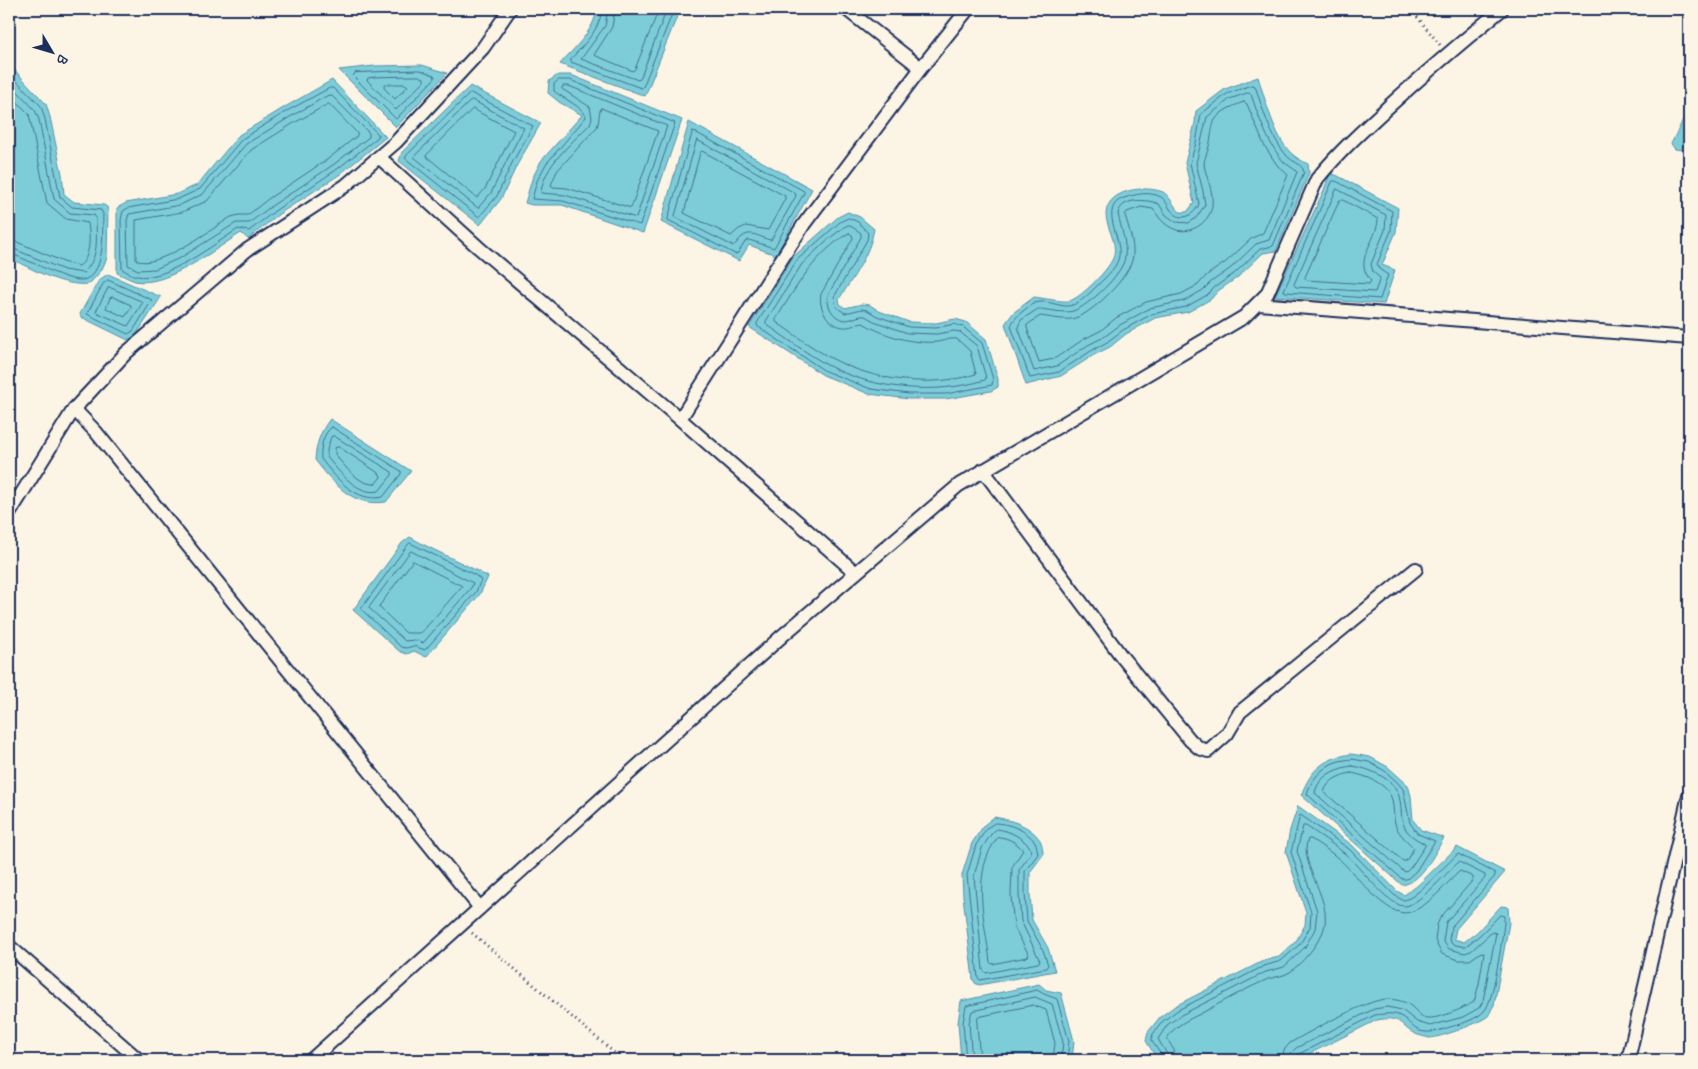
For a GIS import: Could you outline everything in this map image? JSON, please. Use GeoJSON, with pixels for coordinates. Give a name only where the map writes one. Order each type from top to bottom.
{"type":"FeatureCollection","features":[{"type":"Feature","properties":{"kind":"street"},"geometry":{"type":"LineString","coordinates":[[9,514],[74,409],[126,353],[247,250],[345,186],[396,142],[482,48],[510,9]]}},
{"type":"Feature","properties":{"kind":"street"},"geometry":{"type":"LineString","coordinates":[[846,9],[921,68]]}},
{"type":"Feature","properties":{"kind":"street"},"geometry":{"type":"LineString","coordinates":[[680,419],[804,224],[921,68],[968,9]]}},
{"type":"Feature","properties":{"kind":"street"},"geometry":{"type":"LineString","coordinates":[[311,1060],[782,636],[959,485],[1244,318],[1267,294],[1317,179],[1347,145],[1448,54],[1502,9]]}},
{"type":"Feature","properties":{"kind":"street"},"geometry":{"type":"LineString","coordinates":[[379,157],[478,247],[680,419],[856,573]]}},
{"type":"Feature","properties":{"kind":"street"},"geometry":{"type":"LineString","coordinates":[[1259,304],[1689,338]]}},
{"type":"Feature","properties":{"kind":"street"},"geometry":{"type":"LineString","coordinates":[[74,409],[96,432],[480,908]]}},
{"type":"Feature","properties":{"kind":"street"},"geometry":{"type":"LineString","coordinates":[[983,470],[1122,657],[1190,740],[1199,748],[1208,751],[1226,734],[1240,712],[1416,570]]}},
{"type":"Feature","properties":{"kind":"street"},"geometry":{"type":"LineString","coordinates":[[1628,1060],[1689,795]]}},
{"type":"Feature","properties":{"kind":"street"},"geometry":{"type":"LineString","coordinates":[[9,946],[139,1060]]}},
{"type":"Feature","properties":{"kind":"path"},"geometry":{"type":"LineString","coordinates":[[1410,9],[1448,54]]}},
{"type":"Feature","properties":{"kind":"path"},"geometry":{"type":"LineString","coordinates":[[462,924],[622,1060]]}},
{"type":"Feature","properties":{"kind":"water"},"geometry":{"type":"Polygon","coordinates":[[[597,9],[680,9],[645,96],[560,64],[588,32],[597,9]]]}},
{"type":"Feature","properties":{"kind":"water"},"geometry":{"type":"Polygon","coordinates":[[[9,64],[46,104],[62,174],[64,194],[74,202],[104,205],[108,208],[107,258],[101,271],[89,284],[68,283],[58,280],[9,258],[9,64]]]}},
{"type":"Feature","properties":{"kind":"water"},"geometry":{"type":"Polygon","coordinates":[[[422,65],[447,73],[396,127],[339,70],[374,66],[422,65]]]}},
{"type":"Feature","properties":{"kind":"water"},"geometry":{"type":"Polygon","coordinates":[[[558,75],[571,75],[682,120],[643,233],[562,205],[532,205],[525,203],[532,179],[541,161],[582,115],[559,102],[548,93],[549,81],[558,75]]]}},
{"type":"Feature","properties":{"kind":"water"},"geometry":{"type":"Polygon","coordinates":[[[1258,77],[1271,118],[1280,138],[1291,153],[1308,164],[1309,173],[1276,251],[1263,253],[1211,299],[1188,312],[1155,318],[1126,334],[1110,347],[1061,376],[1026,385],[1005,324],[1013,313],[1034,297],[1066,301],[1074,299],[1088,289],[1102,274],[1112,260],[1115,250],[1106,214],[1108,206],[1120,194],[1137,189],[1163,192],[1180,212],[1187,212],[1194,203],[1185,163],[1195,123],[1196,111],[1225,89],[1258,77]]]}},
{"type":"Feature","properties":{"kind":"water"},"geometry":{"type":"Polygon","coordinates":[[[332,80],[386,137],[339,175],[279,214],[248,239],[241,233],[190,266],[161,279],[147,282],[135,281],[117,273],[117,208],[126,203],[177,194],[197,185],[239,135],[332,80]]]}},
{"type":"Feature","properties":{"kind":"water"},"geometry":{"type":"Polygon","coordinates":[[[470,86],[541,123],[517,165],[501,199],[480,225],[399,161],[402,152],[470,86]]]}},
{"type":"Feature","properties":{"kind":"water"},"geometry":{"type":"Polygon","coordinates":[[[1689,108],[1689,151],[1675,149],[1671,144],[1689,108]]]}},
{"type":"Feature","properties":{"kind":"water"},"geometry":{"type":"Polygon","coordinates":[[[689,122],[812,189],[776,255],[749,245],[739,261],[661,222],[689,122]]]}},
{"type":"Feature","properties":{"kind":"water"},"geometry":{"type":"Polygon","coordinates":[[[1330,173],[1398,208],[1396,232],[1382,265],[1395,270],[1384,304],[1275,296],[1330,173]]]}},
{"type":"Feature","properties":{"kind":"water"},"geometry":{"type":"Polygon","coordinates":[[[848,212],[860,217],[874,229],[865,257],[839,299],[840,304],[845,308],[862,304],[870,305],[879,311],[909,322],[936,323],[955,319],[966,322],[986,339],[998,379],[998,387],[991,391],[946,399],[909,399],[869,394],[823,375],[749,327],[793,257],[838,217],[848,212]]]}},
{"type":"Feature","properties":{"kind":"water"},"geometry":{"type":"Polygon","coordinates":[[[108,274],[161,297],[136,335],[128,340],[81,317],[80,314],[99,280],[108,274]]]}},
{"type":"Feature","properties":{"kind":"water"},"geometry":{"type":"Polygon","coordinates":[[[330,419],[411,471],[386,502],[374,503],[363,501],[345,492],[315,460],[319,438],[330,419]]]}},
{"type":"Feature","properties":{"kind":"water"},"geometry":{"type":"Polygon","coordinates":[[[410,537],[488,577],[480,594],[426,657],[414,651],[407,654],[399,651],[353,610],[402,543],[410,537]]]}},
{"type":"Feature","properties":{"kind":"water"},"geometry":{"type":"Polygon","coordinates":[[[1351,754],[1370,757],[1388,767],[1408,785],[1413,820],[1421,830],[1444,838],[1427,866],[1416,879],[1409,883],[1402,885],[1301,795],[1314,771],[1320,766],[1333,759],[1351,754]]]}},
{"type":"Feature","properties":{"kind":"water"},"geometry":{"type":"Polygon","coordinates":[[[1298,806],[1352,845],[1397,891],[1404,895],[1417,886],[1457,847],[1505,872],[1456,929],[1454,939],[1464,942],[1477,932],[1501,906],[1508,907],[1509,923],[1494,1005],[1490,1013],[1484,1019],[1469,1026],[1442,1036],[1429,1038],[1412,1032],[1397,1020],[1377,1020],[1297,1060],[1158,1060],[1146,1041],[1148,1032],[1160,1017],[1175,1006],[1263,961],[1279,957],[1296,941],[1305,925],[1306,912],[1286,852],[1290,830],[1298,806]]]}},
{"type":"Feature","properties":{"kind":"water"},"geometry":{"type":"Polygon","coordinates":[[[994,817],[1026,827],[1041,841],[1043,855],[1030,872],[1032,920],[1048,948],[1055,971],[979,985],[973,979],[962,875],[972,843],[984,825],[994,817]]]}},
{"type":"Feature","properties":{"kind":"water"},"geometry":{"type":"Polygon","coordinates":[[[1039,984],[1046,990],[1061,993],[1074,1041],[1072,1060],[961,1060],[958,1023],[961,1001],[1039,984]]]}}]}
